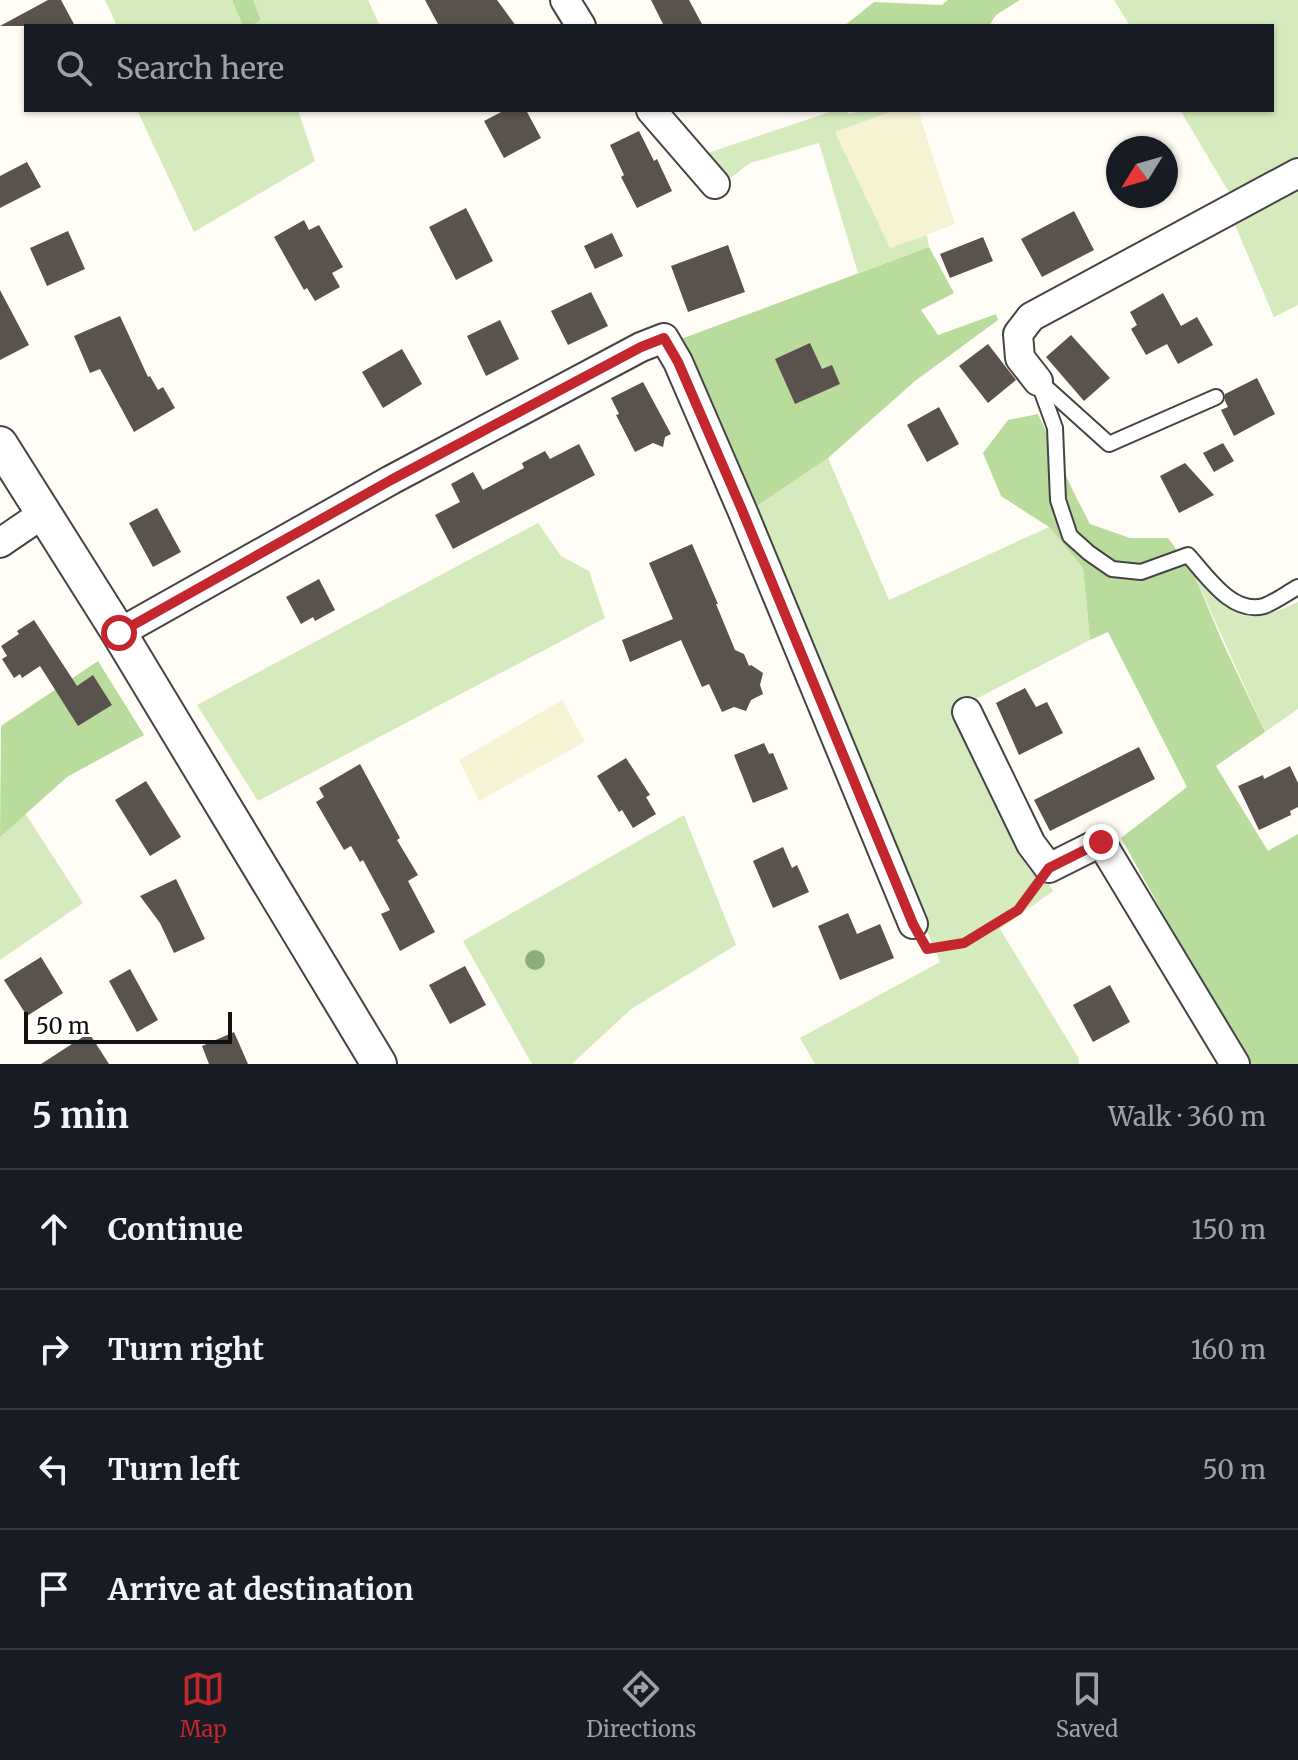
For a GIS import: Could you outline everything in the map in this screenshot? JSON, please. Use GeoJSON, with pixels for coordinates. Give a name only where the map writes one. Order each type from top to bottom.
{"type":"FeatureCollection","features":[{"type":"Feature","properties":{"kind":"street"},"geometry":{"type":"LineString","coordinates":[[565,0],[580,24]]}},
{"type":"Feature","properties":{"kind":"street"},"geometry":{"type":"LineString","coordinates":[[653,112],[715,184]]}},
{"type":"Feature","properties":{"kind":"street"},"geometry":{"type":"LineString","coordinates":[[1038,381],[1020,358],[1018,334],[1031,317],[1298,173]]}},
{"type":"Feature","properties":{"kind":"street"},"geometry":{"type":"LineString","coordinates":[[119,633],[391,480],[641,347],[664,338],[678,362],[742,510],[913,924]]}},
{"type":"Feature","properties":{"kind":"street"},"geometry":{"type":"LineString","coordinates":[[0,444],[119,633],[379,1064]]}},
{"type":"Feature","properties":{"kind":"street"},"geometry":{"type":"LineString","coordinates":[[0,543],[44,513]]}},
{"type":"Feature","properties":{"kind":"street"},"geometry":{"type":"LineString","coordinates":[[967,712],[1031,844],[1049,868],[1101,842],[1235,1064]]}},
{"type":"Feature","properties":{"kind":"lane"},"geometry":{"type":"LineString","coordinates":[[1038,381],[1109,444],[1216,397]]}},
{"type":"Feature","properties":{"kind":"lane"},"geometry":{"type":"LineString","coordinates":[[1038,381],[1055,428],[1058,500],[1070,536],[1089,553],[1112,569],[1141,572],[1188,555],[1224,595],[1245,607],[1263,606],[1298,587]]}},
{"type":"Feature","properties":{"kind":"path"},"geometry":{"type":"LineString","coordinates":[[913,924],[927,949],[964,943],[1018,910],[1049,868]]}},
{"type":"Feature","properties":{"kind":"shaded area"},"geometry":{"type":"Polygon","coordinates":[[[889,112],[919,112],[955,224],[890,249],[835,131],[889,112]]]}},
{"type":"Feature","properties":{"kind":"shaded area"},"geometry":{"type":"Polygon","coordinates":[[[562,700],[585,742],[479,801],[459,760],[562,700]]]}},
{"type":"Feature","properties":{"kind":"green space"},"geometry":{"type":"Polygon","coordinates":[[[105,0],[232,0],[242,24],[116,24],[105,0]]]}},
{"type":"Feature","properties":{"kind":"green space"},"geometry":{"type":"Polygon","coordinates":[[[232,0],[253,0],[261,20],[254,24],[242,24],[232,0]]]}},
{"type":"Feature","properties":{"kind":"green space"},"geometry":{"type":"Polygon","coordinates":[[[253,0],[368,0],[379,24],[254,24],[261,20],[253,0]]]}},
{"type":"Feature","properties":{"kind":"green space"},"geometry":{"type":"Polygon","coordinates":[[[948,0],[1020,0],[996,15],[990,24],[846,24],[874,2],[942,5],[948,0]]]}},
{"type":"Feature","properties":{"kind":"green space"},"geometry":{"type":"Polygon","coordinates":[[[1114,0],[1298,0],[1298,162],[1233,199],[1181,112],[1274,112],[1274,24],[1129,24],[1114,0]]]}},
{"type":"Feature","properties":{"kind":"green space"},"geometry":{"type":"Polygon","coordinates":[[[138,112],[299,112],[315,161],[194,232],[138,112]]]}},
{"type":"Feature","properties":{"kind":"green space"},"geometry":{"type":"Polygon","coordinates":[[[830,112],[890,112],[835,132],[890,248],[927,235],[929,247],[858,273],[819,143],[750,163],[724,183],[702,155],[830,112]]]}},
{"type":"Feature","properties":{"kind":"green space"},"geometry":{"type":"Polygon","coordinates":[[[1298,181],[1298,305],[1274,317],[1232,218],[1298,181]]]}},
{"type":"Feature","properties":{"kind":"green space"},"geometry":{"type":"Polygon","coordinates":[[[929,247],[954,293],[921,310],[938,335],[996,314],[998,320],[915,381],[828,458],[751,510],[678,340],[929,247]]]}},
{"type":"Feature","properties":{"kind":"green space"},"geometry":{"type":"Polygon","coordinates":[[[1038,414],[1090,524],[1130,538],[1168,538],[1194,574],[1265,732],[1216,766],[1268,851],[1298,834],[1298,1064],[1247,1064],[1121,838],[1187,787],[1108,632],[1090,640],[1083,568],[1049,527],[1001,496],[983,453],[1008,420],[1038,414]]]}},
{"type":"Feature","properties":{"kind":"green space"},"geometry":{"type":"Polygon","coordinates":[[[828,458],[889,600],[1049,527],[1083,568],[1090,640],[951,712],[1053,891],[1000,929],[1078,1057],[1079,1064],[815,1064],[800,1038],[940,962],[751,510],[828,458]]]}},
{"type":"Feature","properties":{"kind":"green space"},"geometry":{"type":"Polygon","coordinates":[[[538,523],[561,556],[589,571],[605,618],[258,801],[197,705],[538,523]]]}},
{"type":"Feature","properties":{"kind":"green space"},"geometry":{"type":"Polygon","coordinates":[[[1194,574],[1227,606],[1244,615],[1268,614],[1298,602],[1298,709],[1265,732],[1194,574]]]}},
{"type":"Feature","properties":{"kind":"green space"},"geometry":{"type":"Polygon","coordinates":[[[98,661],[144,735],[67,777],[0,837],[1,726],[98,661]]]}},
{"type":"Feature","properties":{"kind":"green space"},"geometry":{"type":"Polygon","coordinates":[[[25,813],[83,903],[0,960],[0,837],[25,813]]]}},
{"type":"Feature","properties":{"kind":"green space"},"geometry":{"type":"Polygon","coordinates":[[[684,815],[736,945],[631,1009],[572,1064],[532,1064],[463,941],[684,815]]]}},
{"type":"Feature","properties":{"kind":"building"},"geometry":{"type":"Polygon","coordinates":[[[48,0],[61,0],[74,24],[24,24],[0,26],[48,0]]]}},
{"type":"Feature","properties":{"kind":"building"},"geometry":{"type":"Polygon","coordinates":[[[425,0],[497,0],[515,24],[438,24],[425,0]]]}},
{"type":"Feature","properties":{"kind":"building"},"geometry":{"type":"Polygon","coordinates":[[[651,0],[689,0],[702,24],[663,24],[651,0]]]}},
{"type":"Feature","properties":{"kind":"building"},"geometry":{"type":"Polygon","coordinates":[[[501,112],[527,112],[541,138],[504,158],[484,121],[501,112]]]}},
{"type":"Feature","properties":{"kind":"building"},"geometry":{"type":"Polygon","coordinates":[[[639,131],[672,191],[637,208],[621,177],[624,175],[610,145],[639,131]]]}},
{"type":"Feature","properties":{"kind":"building"},"geometry":{"type":"Polygon","coordinates":[[[27,162],[41,187],[0,208],[0,176],[27,162]]]}},
{"type":"Feature","properties":{"kind":"building"},"geometry":{"type":"Polygon","coordinates":[[[466,208],[493,261],[456,280],[429,227],[466,208]]]}},
{"type":"Feature","properties":{"kind":"building"},"geometry":{"type":"Polygon","coordinates":[[[1074,211],[1094,250],[1042,277],[1021,239],[1074,211]]]}},
{"type":"Feature","properties":{"kind":"building"},"geometry":{"type":"Polygon","coordinates":[[[304,220],[309,230],[319,225],[343,267],[332,273],[340,287],[315,301],[307,288],[304,290],[274,237],[304,220]]]}},
{"type":"Feature","properties":{"kind":"building"},"geometry":{"type":"Polygon","coordinates":[[[68,231],[85,269],[47,286],[30,248],[68,231]]]}},
{"type":"Feature","properties":{"kind":"building"},"geometry":{"type":"Polygon","coordinates":[[[612,233],[623,256],[595,269],[584,246],[612,233]]]}},
{"type":"Feature","properties":{"kind":"building"},"geometry":{"type":"Polygon","coordinates":[[[983,237],[993,261],[950,278],[940,254],[983,237]]]}},
{"type":"Feature","properties":{"kind":"building"},"geometry":{"type":"Polygon","coordinates":[[[728,245],[745,292],[688,312],[671,266],[728,245]]]}},
{"type":"Feature","properties":{"kind":"building"},"geometry":{"type":"Polygon","coordinates":[[[0,290],[29,345],[0,360],[0,290]]]}},
{"type":"Feature","properties":{"kind":"building"},"geometry":{"type":"Polygon","coordinates":[[[591,292],[608,326],[568,345],[551,311],[591,292]]]}},
{"type":"Feature","properties":{"kind":"building"},"geometry":{"type":"Polygon","coordinates":[[[1163,293],[1181,326],[1197,317],[1213,345],[1178,364],[1167,344],[1146,355],[1131,329],[1137,325],[1130,312],[1163,293]]]}},
{"type":"Feature","properties":{"kind":"building"},"geometry":{"type":"Polygon","coordinates":[[[120,316],[148,377],[158,390],[163,387],[175,408],[134,432],[100,369],[90,373],[74,336],[120,316]]]}},
{"type":"Feature","properties":{"kind":"building"},"geometry":{"type":"Polygon","coordinates":[[[500,320],[519,359],[486,376],[467,336],[500,320]]]}},
{"type":"Feature","properties":{"kind":"building"},"geometry":{"type":"Polygon","coordinates":[[[1071,335],[1110,378],[1084,401],[1046,357],[1071,335]]]}},
{"type":"Feature","properties":{"kind":"building"},"geometry":{"type":"Polygon","coordinates":[[[810,343],[822,369],[832,365],[840,384],[795,404],[775,359],[810,343]]]}},
{"type":"Feature","properties":{"kind":"building"},"geometry":{"type":"Polygon","coordinates":[[[988,344],[1016,380],[988,403],[959,366],[988,344]]]}},
{"type":"Feature","properties":{"kind":"building"},"geometry":{"type":"Polygon","coordinates":[[[402,349],[422,384],[383,408],[362,372],[402,349]]]}},
{"type":"Feature","properties":{"kind":"building"},"geometry":{"type":"Polygon","coordinates":[[[1257,378],[1275,414],[1234,436],[1221,410],[1228,407],[1225,394],[1257,378]]]}},
{"type":"Feature","properties":{"kind":"building"},"geometry":{"type":"Polygon","coordinates":[[[643,382],[671,434],[665,437],[663,447],[653,443],[635,452],[611,398],[643,382]]]}},
{"type":"Feature","properties":{"kind":"building"},"geometry":{"type":"Polygon","coordinates":[[[939,407],[959,444],[927,462],[907,425],[939,407]]]}},
{"type":"Feature","properties":{"kind":"building"},"geometry":{"type":"Polygon","coordinates":[[[1223,443],[1234,461],[1214,472],[1203,453],[1223,443]]]}},
{"type":"Feature","properties":{"kind":"building"},"geometry":{"type":"Polygon","coordinates":[[[579,444],[595,475],[453,549],[435,515],[460,502],[451,484],[473,472],[483,490],[524,468],[522,463],[545,451],[550,459],[579,444]]]}},
{"type":"Feature","properties":{"kind":"building"},"geometry":{"type":"Polygon","coordinates":[[[1185,463],[1214,495],[1179,513],[1160,476],[1185,463]]]}},
{"type":"Feature","properties":{"kind":"building"},"geometry":{"type":"Polygon","coordinates":[[[157,508],[181,552],[153,567],[129,523],[157,508]]]}},
{"type":"Feature","properties":{"kind":"building"},"geometry":{"type":"Polygon","coordinates":[[[692,544],[735,650],[744,654],[749,666],[763,673],[760,685],[763,694],[751,700],[746,711],[734,707],[722,712],[709,684],[702,687],[681,640],[630,662],[622,640],[673,619],[649,563],[692,544]]]}},
{"type":"Feature","properties":{"kind":"building"},"geometry":{"type":"Polygon","coordinates":[[[319,579],[335,610],[315,621],[313,617],[301,624],[286,597],[319,579]]]}},
{"type":"Feature","properties":{"kind":"building"},"geometry":{"type":"Polygon","coordinates":[[[34,620],[77,686],[93,675],[112,705],[78,726],[40,666],[22,678],[20,674],[14,678],[2,659],[7,656],[1,646],[34,620]]]}},
{"type":"Feature","properties":{"kind":"building"},"geometry":{"type":"Polygon","coordinates":[[[1025,688],[1036,707],[1047,702],[1063,733],[1019,755],[996,703],[1025,688]]]}},
{"type":"Feature","properties":{"kind":"building"},"geometry":{"type":"Polygon","coordinates":[[[764,743],[769,754],[773,753],[788,789],[753,803],[734,755],[764,743]]]}},
{"type":"Feature","properties":{"kind":"building"},"geometry":{"type":"Polygon","coordinates":[[[1139,747],[1155,779],[1050,831],[1034,800],[1139,747]]]}},
{"type":"Feature","properties":{"kind":"building"},"geometry":{"type":"Polygon","coordinates":[[[626,758],[650,795],[646,797],[656,814],[633,828],[622,810],[619,812],[597,776],[626,758]]]}},
{"type":"Feature","properties":{"kind":"building"},"geometry":{"type":"Polygon","coordinates":[[[360,764],[400,838],[397,840],[418,875],[408,881],[435,932],[400,951],[381,914],[390,910],[363,860],[360,862],[351,846],[344,850],[316,802],[324,797],[319,788],[360,764]]]}},
{"type":"Feature","properties":{"kind":"building"},"geometry":{"type":"Polygon","coordinates":[[[1290,766],[1298,783],[1298,807],[1290,811],[1291,815],[1259,830],[1238,786],[1263,775],[1264,779],[1290,766]]]}},
{"type":"Feature","properties":{"kind":"building"},"geometry":{"type":"Polygon","coordinates":[[[146,781],[181,837],[150,856],[115,800],[146,781]]]}},
{"type":"Feature","properties":{"kind":"building"},"geometry":{"type":"Polygon","coordinates":[[[783,847],[792,868],[797,865],[809,892],[773,908],[753,861],[783,847]]]}},
{"type":"Feature","properties":{"kind":"building"},"geometry":{"type":"Polygon","coordinates":[[[176,879],[205,939],[174,953],[160,923],[140,896],[176,879]]]}},
{"type":"Feature","properties":{"kind":"building"},"geometry":{"type":"Polygon","coordinates":[[[848,913],[857,934],[880,924],[894,958],[840,980],[818,926],[848,913]]]}},
{"type":"Feature","properties":{"kind":"building"},"geometry":{"type":"Polygon","coordinates":[[[41,957],[63,993],[27,1016],[4,980],[41,957]]]}},
{"type":"Feature","properties":{"kind":"building"},"geometry":{"type":"Polygon","coordinates":[[[465,966],[486,1005],[450,1024],[429,985],[465,966]]]}},
{"type":"Feature","properties":{"kind":"building"},"geometry":{"type":"Polygon","coordinates":[[[130,969],[158,1020],[137,1032],[109,981],[130,969]]]}},
{"type":"Feature","properties":{"kind":"building"},"geometry":{"type":"Polygon","coordinates":[[[1110,985],[1130,1022],[1093,1042],[1073,1005],[1110,985]]]}},
{"type":"Feature","properties":{"kind":"building"},"geometry":{"type":"Polygon","coordinates":[[[234,1032],[248,1064],[209,1064],[202,1046],[234,1032]]]}},
{"type":"Feature","properties":{"kind":"building"},"geometry":{"type":"Polygon","coordinates":[[[89,1033],[109,1064],[41,1064],[89,1033]]]}},
{"type":"Feature","properties":{"kind":"route"},"geometry":{"type":"LineString","coordinates":[[119,633],[391,480],[641,347],[664,338],[678,362],[742,510],[913,924],[927,949],[964,943],[1018,910],[1049,868],[1101,842]]}}]}
